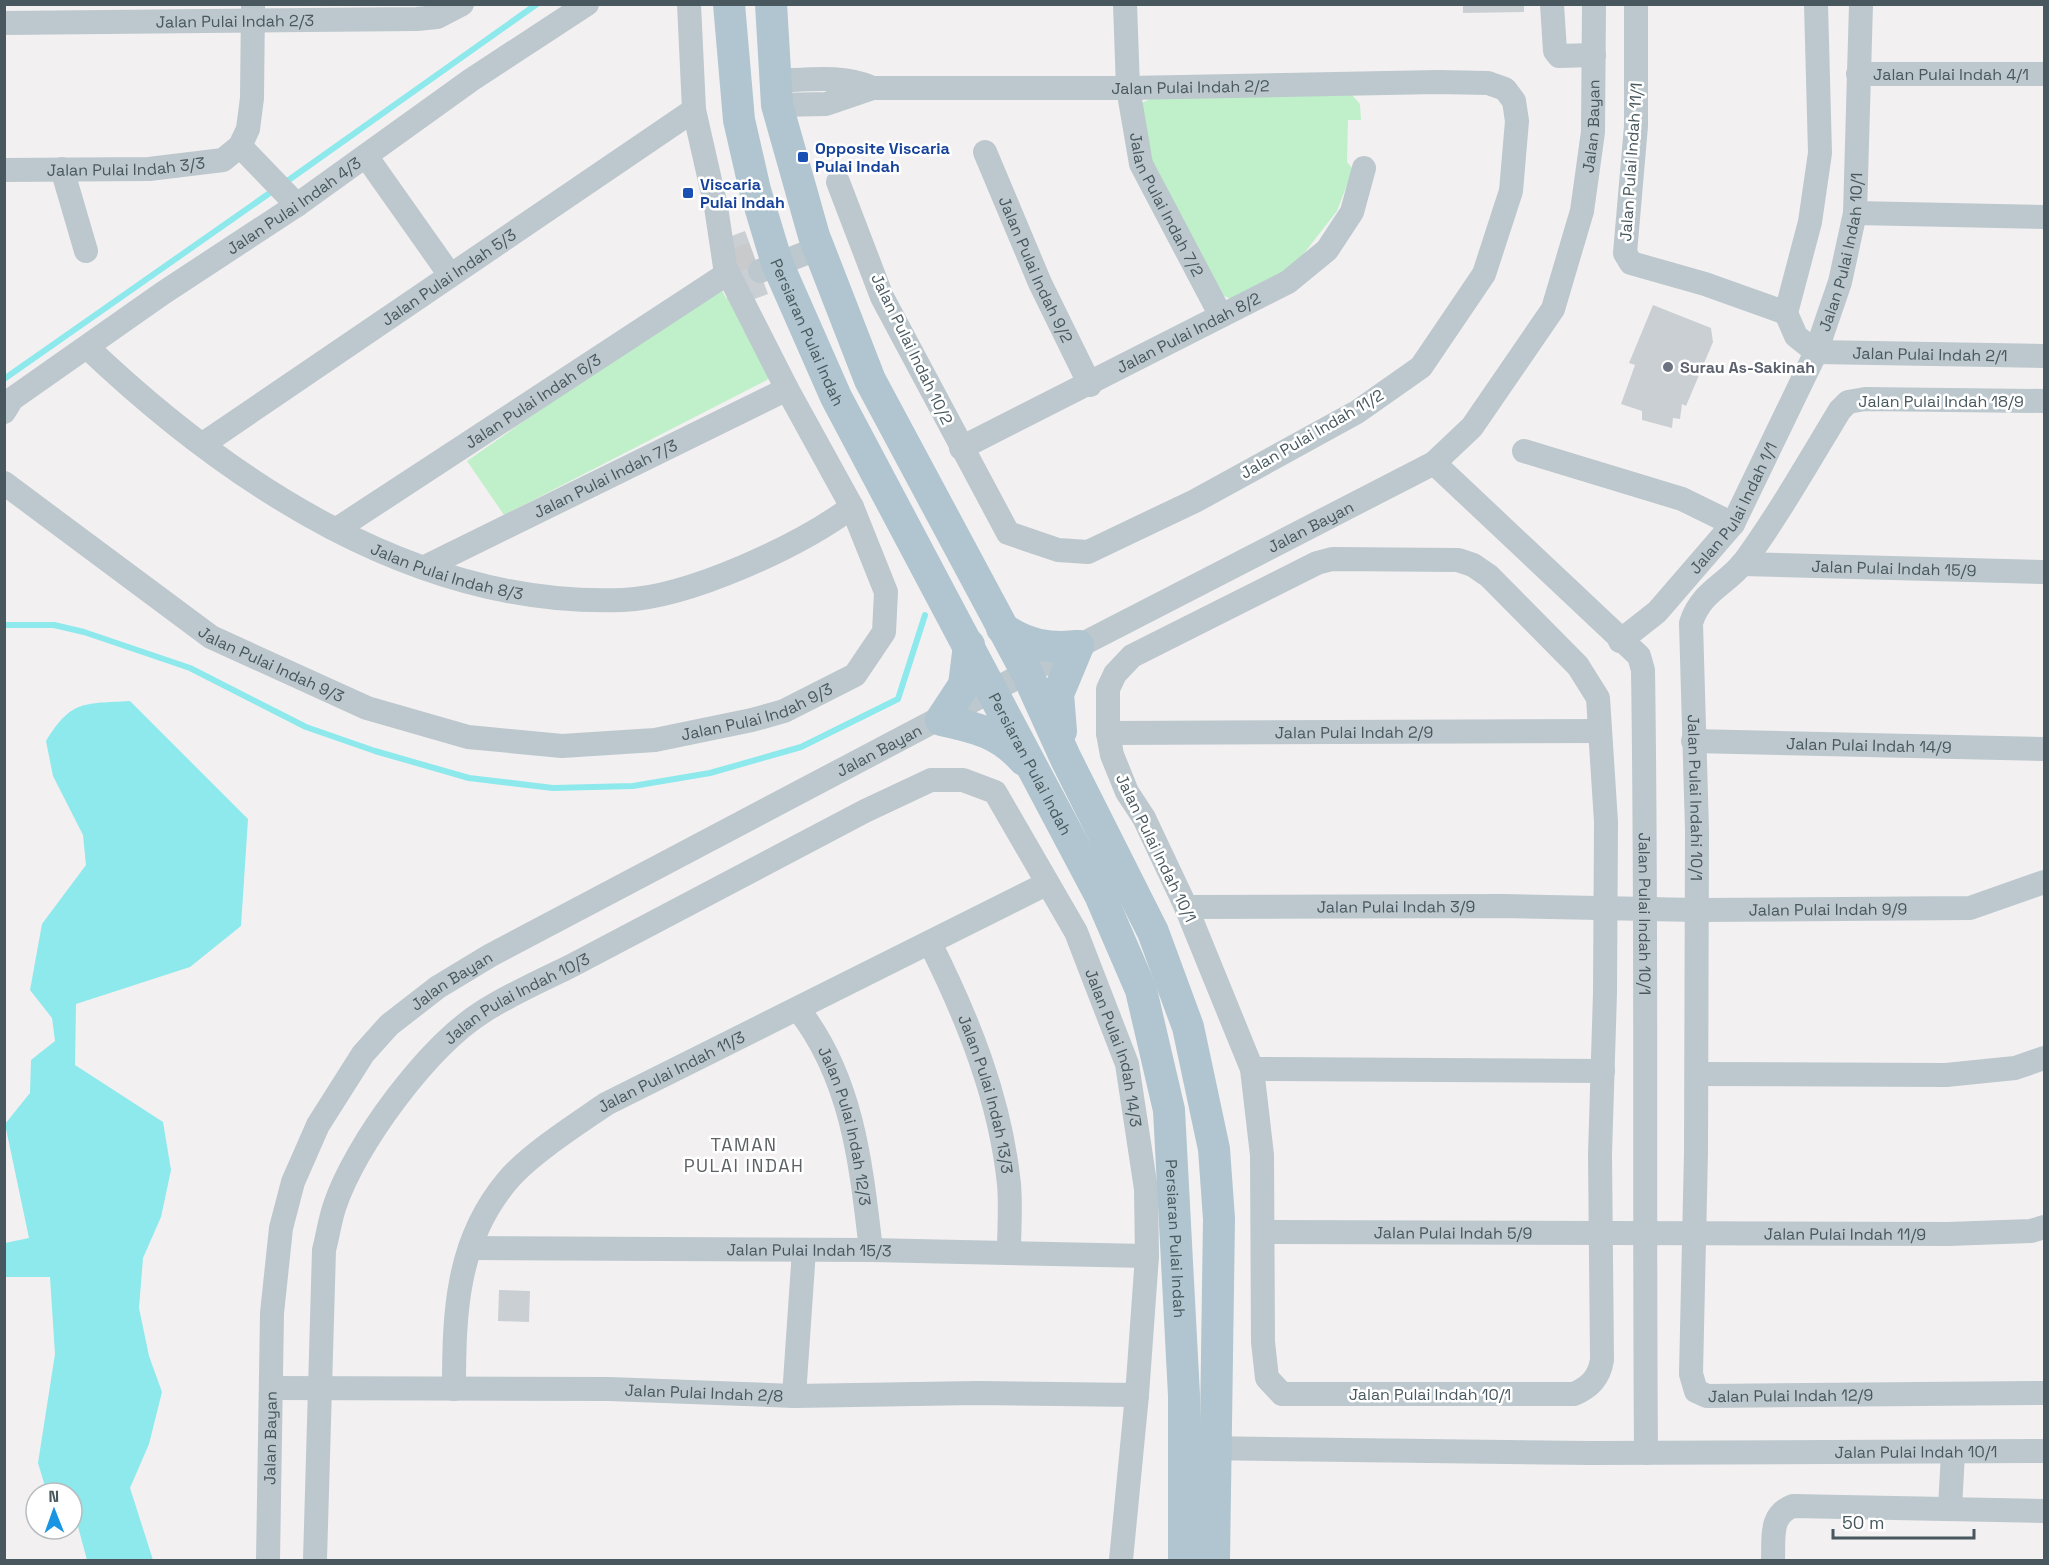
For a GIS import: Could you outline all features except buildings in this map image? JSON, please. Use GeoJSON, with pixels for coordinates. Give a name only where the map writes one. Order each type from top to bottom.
{"type":"FeatureCollection","features":[{"type":"Feature","properties":{"kind":"main road","name":"Persiaran Pulai Indah"},"geometry":{"type":"LineString","coordinates":[[729,4],[750,265],[836,397],[1100,895],[1142,990],[1169,1110],[1176,1209],[1200,1448],[1214,1560]]}},
{"type":"Feature","properties":{"kind":"main road","name":"Persiaran Pulai Indah"},"geometry":{"type":"LineString","coordinates":[[771,4],[775,93],[817,242],[870,380],[1027,673],[1066,759],[1153,932],[1191,1038],[1214,1149],[1219,1219],[1200,1448],[1184,1560]]}},
{"type":"Feature","properties":{"kind":"main road"},"geometry":{"type":"LineString","coordinates":[[1002,628],[1014,636],[1040,645],[1078,646],[1058,694],[1058,711],[1066,759]]}},
{"type":"Feature","properties":{"kind":"main road"},"geometry":{"type":"LineString","coordinates":[[969,645],[964,685],[941,720],[993,734],[1011,745],[1038,777]]}},
{"type":"Feature","properties":{"kind":"street","name":"Jalan Pulai Indah 2/3"},"geometry":{"type":"LineString","coordinates":[[4,23],[253,12],[437,17],[462,4]]}},
{"type":"Feature","properties":{"kind":"street","name":"Jalan Pulai Indah 4/3"},"geometry":{"type":"LineString","coordinates":[[4,412],[12,399],[295,202],[366,156],[471,80],[587,4]]}},
{"type":"Feature","properties":{"kind":"street","name":"Jalan Pulai Indah 9/3"},"geometry":{"type":"LineString","coordinates":[[4,483],[211,638],[367,708],[468,737],[562,746],[655,740],[784,711],[855,675],[884,632],[886,592],[852,507],[786,389],[750,265],[716,207],[694,110],[689,4]]}},
{"type":"Feature","properties":{"kind":"street","name":"Jalan Pulai Indah 7/2"},"geometry":{"type":"LineString","coordinates":[[1125,4],[1128,88],[1141,164],[1221,316]]}},
{"type":"Feature","properties":{"kind":"street"},"geometry":{"type":"LineString","coordinates":[[1552,4],[1555,51],[1559,56],[1594,55]]}},
{"type":"Feature","properties":{"kind":"street","name":"Jalan Bayan"},"geometry":{"type":"LineString","coordinates":[[268,1560],[272,1313],[277,1254],[293,1182],[304,1155],[339,1089],[363,1054],[389,1025],[438,987],[491,955],[941,720],[993,690],[1434,463],[1472,427],[1553,309],[1582,211],[1593,132],[1594,4]]}},
{"type":"Feature","properties":{"kind":"street","name":"Jalan Pulai Indah 11/1"},"geometry":{"type":"LineString","coordinates":[[1636,4],[1636,126],[1625,253],[1631,263],[1706,284],[1786,313]]}},
{"type":"Feature","properties":{"kind":"street"},"geometry":{"type":"LineString","coordinates":[[1786,313],[1810,222],[1820,153],[1816,4]]}},
{"type":"Feature","properties":{"kind":"street","name":"Jalan Pulai Indah 10/1"},"geometry":{"type":"LineString","coordinates":[[1786,313],[1796,336],[1816,352],[1840,282],[1855,213],[1859,142],[1858,74],[1861,4]]}},
{"type":"Feature","properties":{"kind":"street"},"geometry":{"type":"LineString","coordinates":[[253,12],[252,98],[248,129],[240,146],[295,202]]}},
{"type":"Feature","properties":{"kind":"street","name":"Jalan Pulai Indah 4/1"},"geometry":{"type":"LineString","coordinates":[[1858,74],[2044,74]]}},
{"type":"Feature","properties":{"kind":"street","name":"Jalan Pulai Indah 2/2"},"geometry":{"type":"LineString","coordinates":[[775,93],[841,80],[863,83],[873,88],[1128,88],[1438,82],[1488,83],[1505,89]]}},
{"type":"Feature","properties":{"kind":"street","name":"Jalan Pulai Indah 11/2"},"geometry":{"type":"LineString","coordinates":[[961,448],[1008,533],[1058,550],[1088,552],[1195,501],[1357,412],[1421,367],[1484,274],[1511,190],[1517,121],[1514,101],[1505,89]]}},
{"type":"Feature","properties":{"kind":"street","name":"Jalan Pulai Indah 5/3"},"geometry":{"type":"LineString","coordinates":[[203,444],[694,110]]}},
{"type":"Feature","properties":{"kind":"street","name":"Jalan Pulai Indah 3/3"},"geometry":{"type":"LineString","coordinates":[[4,170],[149,169],[223,160],[240,146]]}},
{"type":"Feature","properties":{"kind":"street","name":"Jalan Pulai Indah 9/2"},"geometry":{"type":"LineString","coordinates":[[985,152],[1040,283],[1090,385]]}},
{"type":"Feature","properties":{"kind":"street"},"geometry":{"type":"LineString","coordinates":[[366,156],[450,275]]}},
{"type":"Feature","properties":{"kind":"street","name":"Jalan Pulai Indah 8/2"},"geometry":{"type":"LineString","coordinates":[[961,448],[1090,385],[1288,282],[1326,250],[1352,212],[1364,168]]}},
{"type":"Feature","properties":{"kind":"street"},"geometry":{"type":"LineString","coordinates":[[62,169],[86,251]]}},
{"type":"Feature","properties":{"kind":"street","name":"Jalan Pulai Indah 10/2"},"geometry":{"type":"LineString","coordinates":[[838,182],[882,297],[961,448]]}},
{"type":"Feature","properties":{"kind":"street"},"geometry":{"type":"LineString","coordinates":[[1855,213],[2044,217]]}},
{"type":"Feature","properties":{"kind":"street","name":"Jalan Pulai Indah 6/3"},"geometry":{"type":"LineString","coordinates":[[337,529],[750,265],[817,242]]}},
{"type":"Feature","properties":{"kind":"street","name":"Jalan Pulai Indah 8/3"},"geometry":{"type":"LineString","coordinates":[[87,347],[120,378],[258,487],[300,512],[464,583],[521,594],[570,599],[625,600],[691,587],[748,564],[826,527],[852,507]]}},
{"type":"Feature","properties":{"kind":"street","name":"Jalan Pulai Indah 2/1"},"geometry":{"type":"LineString","coordinates":[[1816,352],[2044,356]]}},
{"type":"Feature","properties":{"kind":"street","name":"Jalan Pulai Indah 1/1"},"geometry":{"type":"LineString","coordinates":[[1620,641],[1657,612],[1733,524],[1816,352]]}},
{"type":"Feature","properties":{"kind":"street","name":"Jalan Pulai Indah 7/3"},"geometry":{"type":"LineString","coordinates":[[425,567],[786,389]]}},
{"type":"Feature","properties":{"kind":"street","name":"Jalan Pulai Indah 18/9"},"geometry":{"type":"LineString","coordinates":[[1840,410],[1848,402],[1865,399],[2044,401]]}},
{"type":"Feature","properties":{"kind":"street","name":"Jalan Pulai Indahi 10/1"},"geometry":{"type":"LineString","coordinates":[[1693,1234],[1697,1074],[1697,831],[1691,623],[1695,609],[1714,587],[1742,564],[1840,410]]}},
{"type":"Feature","properties":{"kind":"street"},"geometry":{"type":"LineString","coordinates":[[1524,451],[1682,499],[1733,524]]}},
{"type":"Feature","properties":{"kind":"street","name":"Jalan Pulai Indah 10/1"},"geometry":{"type":"LineString","coordinates":[[1434,463],[1638,656],[1643,670],[1647,909],[1644,1234],[1646,1453]]}},
{"type":"Feature","properties":{"kind":"street","name":"Jalan Pulai Indah 10/1"},"geometry":{"type":"LineString","coordinates":[[1332,559],[1458,560],[1473,565],[1489,576],[1578,666],[1598,698],[1600,731],[1606,822],[1606,907],[1600,1234],[1602,1360],[1596,1377],[1588,1388],[1574,1394],[1281,1394],[1268,1378],[1265,1365],[1262,1155],[1252,1070],[1186,907],[1144,818],[1127,792],[1112,755],[1108,733],[1108,689],[1115,674],[1132,656],[1317,563],[1332,559]]}},
{"type":"Feature","properties":{"kind":"street","name":"Jalan Pulai Indah 15/9"},"geometry":{"type":"LineString","coordinates":[[1742,564],[2044,572]]}},
{"type":"Feature","properties":{"kind":"street","name":"Jalan Pulai Indah 2/9"},"geometry":{"type":"LineString","coordinates":[[1108,733],[1600,731]]}},
{"type":"Feature","properties":{"kind":"street","name":"Jalan Pulai Indah 14/9"},"geometry":{"type":"LineString","coordinates":[[1693,741],[2044,749]]}},
{"type":"Feature","properties":{"kind":"street","name":"Jalan Pulai Indah 14/3"},"geometry":{"type":"LineString","coordinates":[[931,780],[963,780],[995,792],[1046,884],[1076,932],[1127,1064],[1146,1190],[1147,1256],[1137,1395]]}},
{"type":"Feature","properties":{"kind":"street","name":"Jalan Pulai Indah 10/3"},"geometry":{"type":"LineString","coordinates":[[315,1560],[324,1250],[335,1205],[350,1171],[407,1081],[457,1032],[482,1012],[865,811],[931,780]]}},
{"type":"Feature","properties":{"kind":"street","name":"Jalan Pulai Indah 9/9"},"geometry":{"type":"LineString","coordinates":[[1606,907],[1697,910],[1970,908],[2044,882]]}},
{"type":"Feature","properties":{"kind":"street","name":"Jalan Pulai Indah 11/3"},"geometry":{"type":"LineString","coordinates":[[454,1389],[454,1329],[463,1263],[486,1213],[508,1180],[564,1133],[606,1104],[1046,884]]}},
{"type":"Feature","properties":{"kind":"street","name":"Jalan Pulai Indah 3/9"},"geometry":{"type":"LineString","coordinates":[[1186,907],[1606,907]]}},
{"type":"Feature","properties":{"kind":"street","name":"Jalan Pulai Indah 13/3"},"geometry":{"type":"LineString","coordinates":[[930,943],[962,1008],[996,1106],[1009,1185],[1009,1253]]}},
{"type":"Feature","properties":{"kind":"street","name":"Jalan Pulai Indah 12/3"},"geometry":{"type":"LineString","coordinates":[[798,1009],[818,1034],[839,1082],[859,1150],[871,1250]]}},
{"type":"Feature","properties":{"kind":"street"},"geometry":{"type":"LineString","coordinates":[[1697,1074],[1946,1075],[2015,1068],[2044,1058]]}},
{"type":"Feature","properties":{"kind":"street"},"geometry":{"type":"LineString","coordinates":[[1252,1070],[1603,1071]]}},
{"type":"Feature","properties":{"kind":"street","name":"Jalan Pulai Indah 11/9"},"geometry":{"type":"LineString","coordinates":[[1644,1234],[1948,1234],[2031,1231],[2044,1227]]}},
{"type":"Feature","properties":{"kind":"street","name":"Jalan Pulai Indah 5/9"},"geometry":{"type":"LineString","coordinates":[[1263,1232],[1644,1234]]}},
{"type":"Feature","properties":{"kind":"street","name":"Jalan Pulai Indah 12/9"},"geometry":{"type":"LineString","coordinates":[[1693,1234],[1691,1374],[1696,1391],[1707,1396],[2044,1394]]}},
{"type":"Feature","properties":{"kind":"street","name":"Jalan Pulai Indah 15/3"},"geometry":{"type":"LineString","coordinates":[[470,1248],[871,1250],[1147,1256]]}},
{"type":"Feature","properties":{"kind":"street"},"geometry":{"type":"LineString","coordinates":[[794,1396],[804,1250]]}},
{"type":"Feature","properties":{"kind":"street","name":"Jalan Pulai Indah 2/8"},"geometry":{"type":"LineString","coordinates":[[272,1388],[609,1389],[794,1396],[977,1393],[1137,1395]]}},
{"type":"Feature","properties":{"kind":"street"},"geometry":{"type":"LineString","coordinates":[[1121,1560],[1137,1395]]}},
{"type":"Feature","properties":{"kind":"street","name":"Jalan Pulai Indah 10/1"},"geometry":{"type":"LineString","coordinates":[[1200,1448],[1646,1453],[2044,1451]]}},
{"type":"Feature","properties":{"kind":"street"},"geometry":{"type":"LineString","coordinates":[[1950,1508],[1953,1453]]}},
{"type":"Feature","properties":{"kind":"street"},"geometry":{"type":"LineString","coordinates":[[1773,1560],[1775,1520],[1781,1511],[1793,1506],[2044,1510]]}},
{"type":"Feature","properties":{"kind":"street"},"geometry":{"type":"LineString","coordinates":[[315,1560],[335,1560]]}},
{"type":"Feature","properties":{"kind":"green space"},"geometry":{"type":"Polygon","coordinates":[[[1352,95],[1360,104],[1361,120],[1348,120],[1347,162],[1353,169],[1337,211],[1298,261],[1251,293],[1240,293],[1231,299],[1220,294],[1146,154],[1138,105],[1150,99],[1352,95]]]}},
{"type":"Feature","properties":{"kind":"green space"},"geometry":{"type":"Polygon","coordinates":[[[719,285],[726,298],[733,295],[771,373],[767,380],[504,515],[467,461],[719,285]]]}},
{"type":"Feature","properties":{"kind":"water"},"geometry":{"type":"Polygon","coordinates":[[[130,701],[248,819],[241,926],[190,967],[76,1004],[75,1065],[163,1122],[171,1170],[161,1217],[143,1258],[139,1308],[149,1356],[162,1392],[149,1444],[130,1488],[153,1560],[87,1560],[82,1541],[84,1541],[84,1481],[43,1481],[38,1463],[55,1354],[50,1277],[5,1277],[5,1243],[29,1238],[5,1124],[30,1093],[31,1060],[55,1041],[52,1018],[30,990],[42,924],[86,865],[83,835],[53,776],[46,741],[55,727],[72,711],[80,706],[130,701]]]}},
{"type":"Feature","properties":{"kind":"waterway"},"geometry":{"type":"LineString","coordinates":[[283,184],[537,4]]}},
{"type":"Feature","properties":{"kind":"waterway"},"geometry":{"type":"LineString","coordinates":[[4,379],[274,190]]}},
{"type":"Feature","properties":{"kind":"waterway"},"geometry":{"type":"LineString","coordinates":[[4,625],[54,625],[84,632],[190,668],[306,727],[375,751],[469,778],[553,788],[633,786],[710,773],[801,747],[898,699],[925,615]]}},
{"type":"Feature","properties":{"kind":"tunnel"},"geometry":{"type":"LineString","coordinates":[[734,261],[753,254]]}},
{"type":"Feature","properties":{"kind":"place","name":"Opposite Viscaria Pulai Indah"},"geometry":{"type":"Point","coordinates":[803,157]}},
{"type":"Feature","properties":{"kind":"place","name":"Viscaria Pulai Indah"},"geometry":{"type":"Point","coordinates":[688,193]}},
{"type":"Feature","properties":{"kind":"place","name":"Surau As-Sakinah"},"geometry":{"type":"Point","coordinates":[1668,367]}},
{"type":"Feature","properties":{"kind":"district","name":"TAMAN PULAI INDAH"},"geometry":{"type":"Point","coordinates":[744,1154]}}]}
